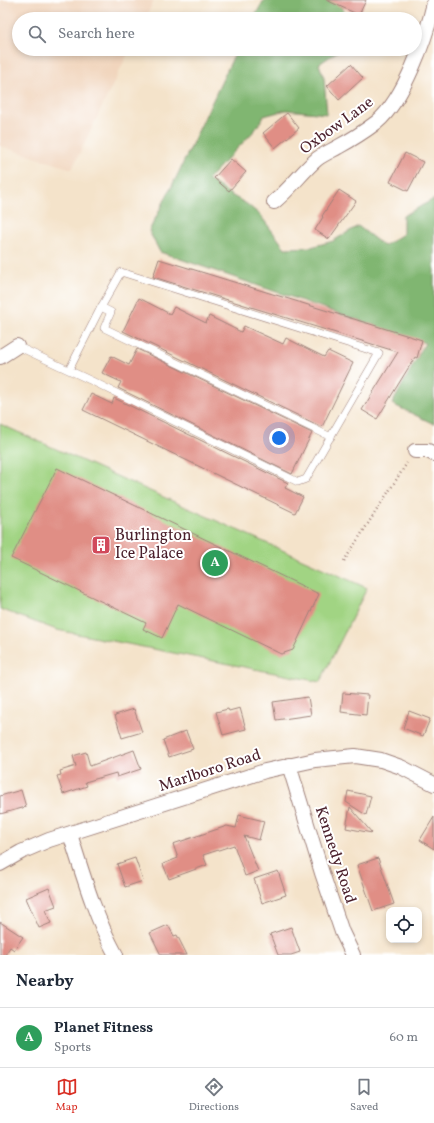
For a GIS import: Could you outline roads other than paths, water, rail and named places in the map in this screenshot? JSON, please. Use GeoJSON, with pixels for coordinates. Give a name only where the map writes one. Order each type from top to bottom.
{"type":"FeatureCollection","features":[{"type":"Feature","properties":{"kind":"street","name":"Oxbow Lane"},"geometry":{"type":"LineString","coordinates":[[422,43],[434,3]]}},
{"type":"Feature","properties":{"kind":"street","name":"Oxbow Lane"},"geometry":{"type":"LineString","coordinates":[[274,202],[285,193],[319,158],[364,131],[385,114],[395,100],[417,56]]}},
{"type":"Feature","properties":{"kind":"street"},"geometry":{"type":"LineString","coordinates":[[0,357],[17,346]]}},
{"type":"Feature","properties":{"kind":"street"},"geometry":{"type":"LineString","coordinates":[[415,450],[428,451],[434,454]]}},
{"type":"Feature","properties":{"kind":"street","name":"Marlboro Road"},"geometry":{"type":"LineString","coordinates":[[0,864],[35,845],[238,779],[289,765],[346,756],[368,758],[381,760],[401,767],[434,784]]}},
{"type":"Feature","properties":{"kind":"street","name":"Kennedy Road"},"geometry":{"type":"LineString","coordinates":[[289,765],[322,873],[342,932],[352,955]]}},
{"type":"Feature","properties":{"kind":"street"},"geometry":{"type":"LineString","coordinates":[[70,834],[92,900],[105,933],[116,955]]}},
{"type":"Feature","properties":{"kind":"lane"},"geometry":{"type":"LineString","coordinates":[[17,346],[298,482],[306,479],[379,353],[121,272],[101,307],[69,370]]}},
{"type":"Feature","properties":{"kind":"lane"},"geometry":{"type":"LineString","coordinates":[[101,307],[111,312],[104,328],[330,437]]}},
{"type":"Feature","properties":{"kind":"place","name":"Burlington Ice Palace"},"geometry":{"type":"Point","coordinates":[101,545]}},
{"type":"Feature","properties":{"kind":"place","name":"Planet Fitness"},"geometry":{"type":"Point","coordinates":[215,563]}}]}
